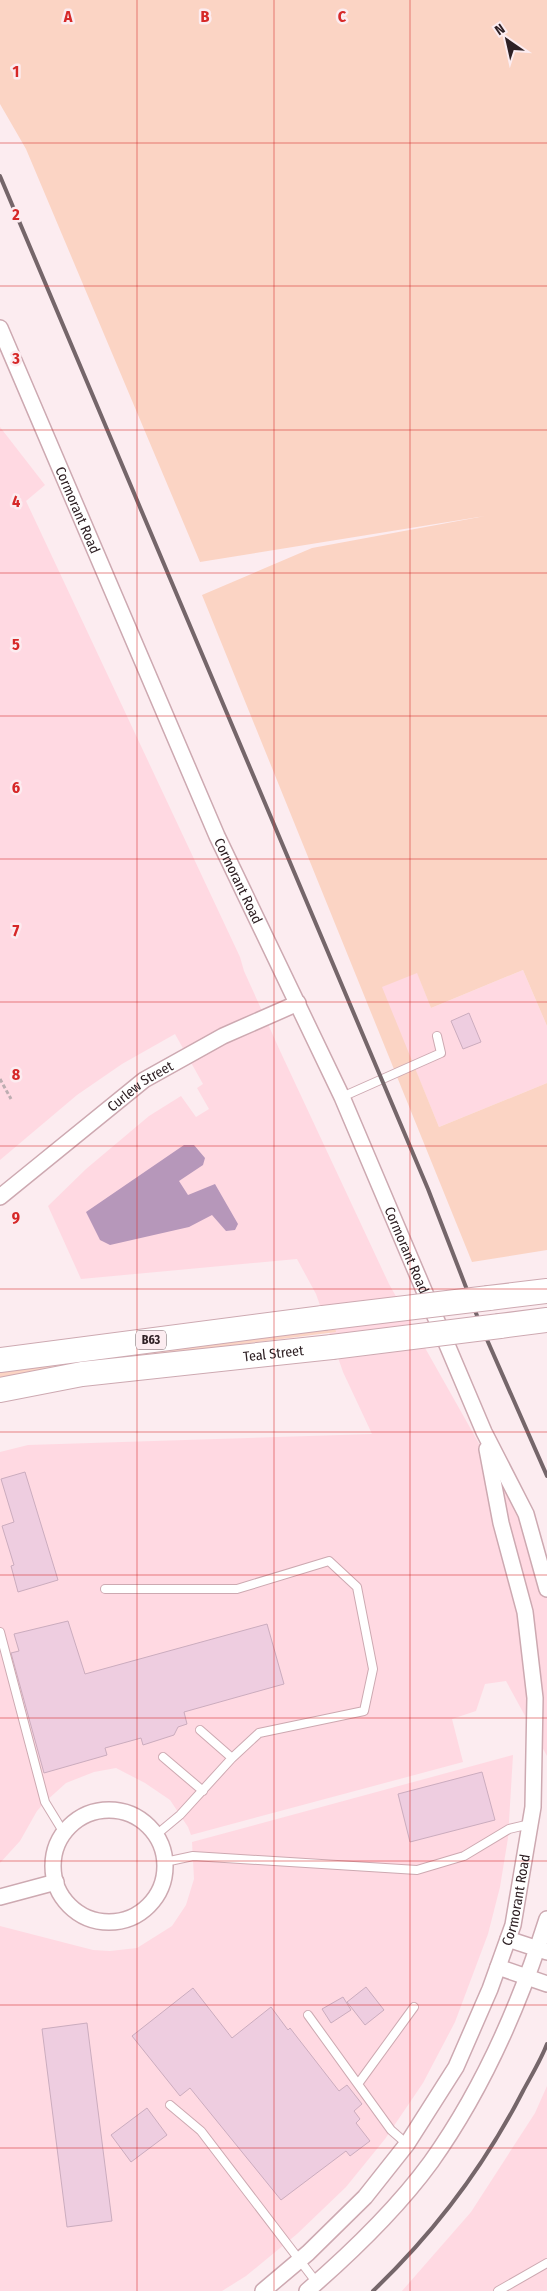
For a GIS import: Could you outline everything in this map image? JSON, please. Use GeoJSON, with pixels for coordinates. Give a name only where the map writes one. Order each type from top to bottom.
{"type":"FeatureCollection","features":[{"type":"Feature","properties":{"kind":"main road","name":"Teal Street"},"geometry":{"type":"LineString","coordinates":[[0,1360],[547,1291]]}},
{"type":"Feature","properties":{"kind":"main road","name":"Teal Street"},"geometry":{"type":"LineString","coordinates":[[0,1390],[82,1374],[332,1347],[547,1320]]}},
{"type":"Feature","properties":{"kind":"street","name":"Cormorant Road"},"geometry":{"type":"LineString","coordinates":[[0,328],[217,836],[342,1097],[484,1432],[526,1514],[547,1589]]}},
{"type":"Feature","properties":{"kind":"street","name":"Curlew Street"},"geometry":{"type":"LineString","coordinates":[[0,1197],[144,1080],[223,1036],[298,1003]]}},
{"type":"Feature","properties":{"kind":"street","name":"Cormorant Road"},"geometry":{"type":"LineString","coordinates":[[263,2291],[299,2261],[365,2197],[407,2144],[456,2067],[490,1989],[513,1925],[533,1807],[535,1698],[526,1622],[501,1523],[484,1432]]}},
{"type":"Feature","properties":{"kind":"street"},"geometry":{"type":"LineString","coordinates":[[111,1810],[137,1817],[148,1825],[156,1835],[162,1848],[165,1862],[162,1884],[151,1903],[133,1916],[119,1920],[97,1920],[77,1912],[62,1896],[56,1882],[54,1857],[64,1833],[85,1816],[111,1810]]}},
{"type":"Feature","properties":{"kind":"street"},"geometry":{"type":"LineString","coordinates":[[0,1897],[56,1882]]}},
{"type":"Feature","properties":{"kind":"street"},"geometry":{"type":"LineString","coordinates":[[312,2287],[345,2258],[394,2206],[430,2162],[461,2115],[516,2006],[527,1977],[542,1950],[547,1919]]}},
{"type":"Feature","properties":{"kind":"street"},"geometry":{"type":"LineString","coordinates":[[508,1939],[542,1950]]}},
{"type":"Feature","properties":{"kind":"street"},"geometry":{"type":"LineString","coordinates":[[498,1967],[547,1984]]}},
{"type":"Feature","properties":{"kind":"lane"},"geometry":{"type":"LineString","coordinates":[[342,1097],[441,1053],[438,1036]]}},
{"type":"Feature","properties":{"kind":"lane"},"geometry":{"type":"LineString","coordinates":[[105,1589],[237,1589],[329,1562],[357,1587],[373,1669],[364,1711],[259,1734],[232,1758],[180,1815],[156,1835]]}},
{"type":"Feature","properties":{"kind":"lane"},"geometry":{"type":"LineString","coordinates":[[0,1632],[45,1802],[64,1833]]}},
{"type":"Feature","properties":{"kind":"lane"},"geometry":{"type":"LineString","coordinates":[[200,1730],[232,1758]]}},
{"type":"Feature","properties":{"kind":"lane"},"geometry":{"type":"LineString","coordinates":[[164,1757],[203,1791]]}},
{"type":"Feature","properties":{"kind":"lane"},"geometry":{"type":"LineString","coordinates":[[165,1862],[193,1856],[417,1870],[464,1856],[509,1830],[530,1824]]}},
{"type":"Feature","properties":{"kind":"lane"},"geometry":{"type":"LineString","coordinates":[[358,2084],[414,2007]]}},
{"type":"Feature","properties":{"kind":"lane"},"geometry":{"type":"LineString","coordinates":[[308,2015],[391,2130],[407,2144]]}},
{"type":"Feature","properties":{"kind":"lane"},"geometry":{"type":"LineString","coordinates":[[170,2105],[202,2131],[299,2261],[312,2287]]}},
{"type":"Feature","properties":{"kind":"lane"},"geometry":{"type":"LineString","coordinates":[[498,2291],[547,2263]]}},
{"type":"Feature","properties":{"kind":"path"},"geometry":{"type":"LineString","coordinates":[[0,1079],[11,1099]]}},
{"type":"Feature","properties":{"kind":"shaded area"},"geometry":{"type":"Polygon","coordinates":[[[0,0],[547,0],[547,1026],[523,970],[431,1008],[417,973],[382,987],[439,1127],[547,1083],[547,1250],[472,1262],[202,595],[312,548],[485,516],[200,562],[26,149],[0,104],[0,0]]]}},
{"type":"Feature","properties":{"kind":"shaded area"},"geometry":{"type":"Polygon","coordinates":[[[0,427],[45,485],[26,501],[240,957],[244,971],[281,1053],[389,1284],[547,1564],[547,1756],[506,1681],[485,1684],[476,1711],[452,1719],[463,1762],[191,1835],[188,1827],[170,1800],[145,1783],[116,1768],[94,1772],[66,1783],[45,1802],[37,1811],[20,1841],[0,1863],[0,1452],[28,1445],[372,1434],[343,1372],[316,1294],[297,1259],[81,1279],[48,1206],[86,1169],[149,1116],[181,1096],[196,1117],[209,1109],[197,1088],[203,1084],[175,1034],[122,1064],[77,1095],[0,1160],[0,427]]]}},
{"type":"Feature","properties":{"kind":"shaded area"},"geometry":{"type":"Polygon","coordinates":[[[523,970],[547,1026],[547,1083],[439,1127],[381,987],[417,972],[431,1008],[523,970]]]}},
{"type":"Feature","properties":{"kind":"shaded area"},"geometry":{"type":"Polygon","coordinates":[[[184,1145],[194,1145],[205,1158],[203,1165],[179,1181],[188,1195],[215,1184],[238,1224],[235,1230],[226,1231],[212,1215],[189,1227],[110,1245],[100,1240],[86,1212],[184,1145]]]}},
{"type":"Feature","properties":{"kind":"shaded area"},"geometry":{"type":"Polygon","coordinates":[[[335,1326],[336,1332],[35,1371],[0,1380],[0,1369],[335,1326]]]}},
{"type":"Feature","properties":{"kind":"shaded area"},"geometry":{"type":"Polygon","coordinates":[[[513,1755],[508,1838],[500,1887],[488,1934],[455,2022],[423,2083],[385,2139],[346,2187],[297,2234],[246,2276],[222,2291],[0,2291],[0,1926],[93,1950],[110,1951],[137,1948],[172,1926],[186,1905],[194,1879],[192,1842],[513,1755]]]}},
{"type":"Feature","properties":{"kind":"shaded area"},"geometry":{"type":"Polygon","coordinates":[[[547,2086],[547,2291],[402,2291],[471,2212],[535,2113],[547,2086]]]}},
{"type":"Feature","properties":{"kind":"building"},"geometry":{"type":"Polygon","coordinates":[[[469,1013],[481,1042],[463,1049],[451,1021],[469,1013]]]}},
{"type":"Feature","properties":{"kind":"building"},"geometry":{"type":"Polygon","coordinates":[[[25,1472],[58,1580],[18,1592],[11,1566],[14,1565],[2,1526],[14,1522],[1,1479],[25,1472]]]}},
{"type":"Feature","properties":{"kind":"building"},"geometry":{"type":"Polygon","coordinates":[[[68,1621],[85,1674],[267,1624],[284,1684],[184,1712],[187,1724],[178,1727],[174,1735],[143,1745],[141,1738],[105,1748],[107,1755],[44,1773],[11,1653],[19,1651],[14,1634],[68,1621]]]}},
{"type":"Feature","properties":{"kind":"building"},"geometry":{"type":"Polygon","coordinates":[[[482,1772],[495,1820],[410,1842],[398,1794],[482,1772]]]}},
{"type":"Feature","properties":{"kind":"building"},"geometry":{"type":"Polygon","coordinates":[[[366,1987],[384,2010],[365,2025],[347,2002],[366,1987]]]}},
{"type":"Feature","properties":{"kind":"building"},"geometry":{"type":"Polygon","coordinates":[[[193,1988],[232,2038],[271,2007],[288,2030],[290,2028],[339,2091],[347,2085],[362,2104],[354,2111],[360,2119],[356,2123],[370,2141],[350,2156],[346,2151],[281,2200],[190,2088],[180,2096],[132,2036],[193,1988]]]}},
{"type":"Feature","properties":{"kind":"building"},"geometry":{"type":"Polygon","coordinates":[[[343,1997],[351,2010],[331,2023],[322,2009],[343,1997]]]}},
{"type":"Feature","properties":{"kind":"building"},"geometry":{"type":"Polygon","coordinates":[[[87,2023],[112,2221],[67,2227],[42,2029],[87,2023]]]}},
{"type":"Feature","properties":{"kind":"building"},"geometry":{"type":"Polygon","coordinates":[[[147,2108],[167,2135],[131,2162],[111,2135],[147,2108]]]}},
{"type":"Feature","properties":{"kind":"railway"},"geometry":{"type":"LineString","coordinates":[[0,176],[428,1189],[481,1326],[547,1476]]}},
{"type":"Feature","properties":{"kind":"railway"},"geometry":{"type":"LineString","coordinates":[[373,2291],[417,2246],[475,2172],[508,2119],[547,2044]]}}]}
